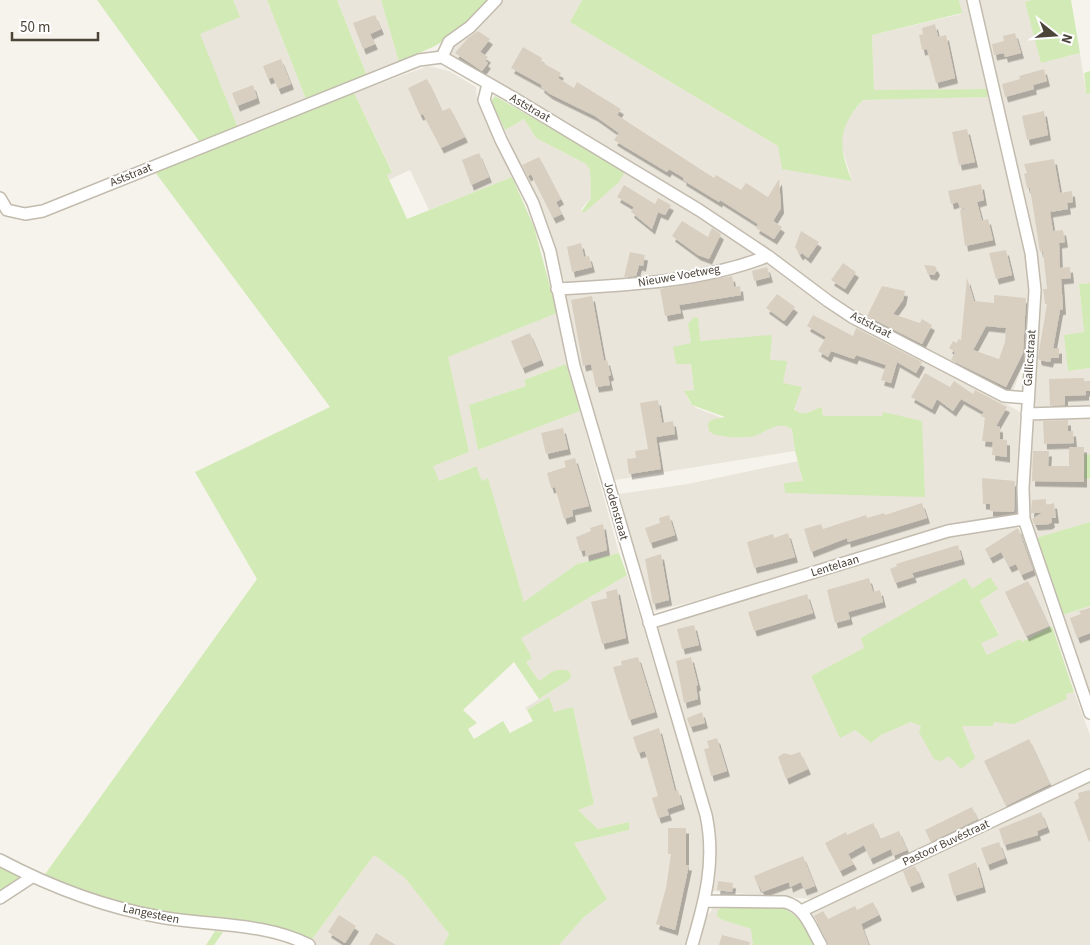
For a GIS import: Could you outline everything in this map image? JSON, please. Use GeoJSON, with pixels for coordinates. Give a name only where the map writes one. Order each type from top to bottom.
{"type":"FeatureCollection","features":[{"type":"Feature","properties":{"kind":"street"},"geometry":{"type":"LineString","coordinates":[[442,57],[449,42],[470,28],[496,0]]}},
{"type":"Feature","properties":{"kind":"street","name":"Gallicstraat"},"geometry":{"type":"LineString","coordinates":[[973,0],[1031,253],[1035,290],[1027,414],[1024,518],[1090,713]]}},
{"type":"Feature","properties":{"kind":"street","name":"Aststraat"},"geometry":{"type":"LineString","coordinates":[[0,198],[8,210],[25,214],[43,211],[419,60],[442,57],[630,167],[768,256],[852,317],[1004,396],[1028,398]]}},
{"type":"Feature","properties":{"kind":"street","name":"Jodenstraat"},"geometry":{"type":"LineString","coordinates":[[488,84],[484,100],[501,140],[533,203],[550,252],[574,366],[710,835],[711,861],[706,901],[692,945]]}},
{"type":"Feature","properties":{"kind":"street","name":"Nieuwe Voetweg"},"geometry":{"type":"LineString","coordinates":[[558,289],[652,283],[750,263],[768,256]]}},
{"type":"Feature","properties":{"kind":"street"},"geometry":{"type":"LineString","coordinates":[[1027,414],[1090,412]]}},
{"type":"Feature","properties":{"kind":"street","name":"Lentelaan"},"geometry":{"type":"LineString","coordinates":[[649,623],[948,531],[1024,518]]}},
{"type":"Feature","properties":{"kind":"street","name":"Pastoor Buvéstraat"},"geometry":{"type":"LineString","coordinates":[[801,911],[1090,775]]}},
{"type":"Feature","properties":{"kind":"street","name":"Langesteen"},"geometry":{"type":"LineString","coordinates":[[0,860],[32,877],[89,900],[204,924],[271,931],[291,936],[309,945]]}},
{"type":"Feature","properties":{"kind":"street"},"geometry":{"type":"LineString","coordinates":[[0,898],[32,877]]}},
{"type":"Feature","properties":{"kind":"street"},"geometry":{"type":"LineString","coordinates":[[706,901],[785,902],[794,904],[801,911],[821,945]]}},
{"type":"Feature","properties":{"kind":"shaded area"},"geometry":{"type":"Polygon","coordinates":[[[233,0],[267,0],[306,99],[238,128],[199,34],[239,17],[233,0]]]}},
{"type":"Feature","properties":{"kind":"shaded area"},"geometry":{"type":"Polygon","coordinates":[[[337,0],[381,0],[399,62],[367,76],[337,0]]]}},
{"type":"Feature","properties":{"kind":"shaded area"},"geometry":{"type":"Polygon","coordinates":[[[500,0],[582,0],[570,22],[778,146],[852,180],[841,145],[843,131],[848,118],[863,100],[990,97],[1029,257],[1031,286],[1025,358],[1014,389],[1010,392],[1006,391],[859,314],[799,274],[776,255],[680,192],[449,57],[447,52],[500,0]]]}},
{"type":"Feature","properties":{"kind":"shaded area"},"geometry":{"type":"Polygon","coordinates":[[[959,0],[968,0],[988,89],[874,91],[872,35],[961,14],[959,0]]]}},
{"type":"Feature","properties":{"kind":"shaded area"},"geometry":{"type":"Polygon","coordinates":[[[978,0],[1032,0],[1026,2],[1041,63],[1080,53],[1086,94],[1090,93],[1090,283],[1079,284],[1084,332],[1065,335],[1068,371],[1090,368],[1090,408],[1039,410],[1035,407],[1033,401],[1039,312],[978,0]]]}},
{"type":"Feature","properties":{"kind":"shaded area"},"geometry":{"type":"Polygon","coordinates":[[[428,66],[449,71],[476,87],[477,101],[512,177],[429,210],[410,170],[389,180],[387,175],[392,171],[354,93],[428,66]]]}},
{"type":"Feature","properties":{"kind":"shaded area"},"geometry":{"type":"Polygon","coordinates":[[[524,119],[536,138],[586,164],[590,170],[591,198],[582,208],[581,212],[625,171],[751,251],[752,255],[749,258],[659,278],[566,283],[561,275],[554,242],[505,130],[524,119]]]}},
{"type":"Feature","properties":{"kind":"shaded area"},"geometry":{"type":"Polygon","coordinates":[[[769,263],[935,364],[1020,412],[1015,514],[934,530],[722,594],[656,611],[650,607],[619,494],[688,484],[798,461],[803,481],[925,497],[883,413],[882,416],[823,416],[822,408],[801,414],[797,413],[770,360],[772,338],[699,341],[698,319],[688,324],[691,343],[676,364],[691,364],[694,390],[684,391],[690,403],[696,408],[762,433],[774,425],[786,425],[792,429],[795,451],[615,480],[596,423],[563,295],[567,292],[769,263]]]}},
{"type":"Feature","properties":{"kind":"shaded area"},"geometry":{"type":"Polygon","coordinates":[[[557,313],[566,364],[524,380],[526,386],[469,405],[478,450],[580,411],[619,553],[577,564],[524,603],[488,479],[482,481],[475,466],[439,481],[432,466],[469,452],[447,357],[557,313]]]}},
{"type":"Feature","properties":{"kind":"shaded area"},"geometry":{"type":"Polygon","coordinates":[[[1090,417],[1090,455],[1085,456],[1084,479],[1090,479],[1090,522],[1036,538],[1029,518],[1028,446],[1031,424],[1035,418],[1090,417]]]}},
{"type":"Feature","properties":{"kind":"shaded area"},"geometry":{"type":"Polygon","coordinates":[[[1015,525],[1022,532],[1052,626],[1022,642],[1020,640],[987,656],[980,643],[999,634],[980,601],[998,589],[972,589],[861,638],[865,648],[811,676],[855,730],[871,743],[881,735],[911,722],[921,726],[993,726],[994,722],[1067,698],[1066,694],[1074,692],[1090,735],[1090,769],[912,855],[813,899],[711,891],[716,841],[713,821],[656,628],[659,623],[951,536],[1015,525]]]}},
{"type":"Feature","properties":{"kind":"shaded area"},"geometry":{"type":"Polygon","coordinates":[[[627,575],[686,767],[701,823],[705,864],[700,897],[687,945],[559,945],[584,917],[607,899],[574,843],[629,830],[629,822],[598,829],[577,809],[594,804],[573,707],[554,713],[549,697],[527,710],[525,708],[569,680],[549,673],[539,681],[526,662],[520,638],[627,575]]]}},
{"type":"Feature","properties":{"kind":"shaded area"},"geometry":{"type":"Polygon","coordinates":[[[1090,606],[1090,701],[1063,615],[1090,606]]]}},
{"type":"Feature","properties":{"kind":"shaded area"},"geometry":{"type":"Polygon","coordinates":[[[1090,781],[1090,945],[825,945],[810,918],[811,911],[1090,781]]]}},
{"type":"Feature","properties":{"kind":"shaded area"},"geometry":{"type":"Polygon","coordinates":[[[374,855],[405,878],[449,934],[443,945],[315,945],[310,942],[374,855]]]}},
{"type":"Feature","properties":{"kind":"shaded area"},"geometry":{"type":"Polygon","coordinates":[[[724,907],[718,910],[720,919],[752,929],[753,945],[698,945],[707,916],[713,908],[724,907]]]}},
{"type":"Feature","properties":{"kind":"green space"},"geometry":{"type":"Polygon","coordinates":[[[97,0],[233,0],[240,17],[200,34],[238,128],[199,141],[97,0]]]}},
{"type":"Feature","properties":{"kind":"green space"},"geometry":{"type":"Polygon","coordinates":[[[267,0],[337,0],[367,76],[306,99],[267,0]]]}},
{"type":"Feature","properties":{"kind":"green space"},"geometry":{"type":"Polygon","coordinates":[[[381,0],[491,0],[458,31],[435,46],[399,62],[381,0]]]}},
{"type":"Feature","properties":{"kind":"green space"},"geometry":{"type":"Polygon","coordinates":[[[582,0],[959,0],[962,13],[872,35],[874,90],[988,89],[990,97],[863,100],[848,120],[842,138],[844,158],[852,181],[782,169],[778,146],[570,22],[582,0]]]}},
{"type":"Feature","properties":{"kind":"green space"},"geometry":{"type":"Polygon","coordinates":[[[1032,0],[1071,0],[1080,53],[1041,63],[1025,2],[1032,0]]]}},
{"type":"Feature","properties":{"kind":"green space"},"geometry":{"type":"Polygon","coordinates":[[[1090,71],[1090,93],[1086,94],[1084,73],[1090,71]]]}},
{"type":"Feature","properties":{"kind":"green space"},"geometry":{"type":"Polygon","coordinates":[[[354,93],[392,172],[387,175],[407,219],[512,177],[534,227],[557,313],[448,357],[469,452],[433,466],[439,481],[476,466],[482,481],[488,478],[524,602],[577,564],[619,553],[627,575],[521,638],[532,658],[526,662],[539,681],[560,670],[569,671],[571,675],[569,680],[539,699],[514,662],[463,710],[477,723],[468,729],[474,739],[503,721],[510,733],[533,721],[527,710],[549,697],[554,712],[573,707],[594,804],[578,810],[598,829],[629,822],[629,830],[574,843],[607,899],[584,917],[559,945],[443,945],[449,934],[405,878],[374,855],[310,942],[284,929],[269,926],[209,920],[155,911],[80,891],[43,877],[257,579],[195,472],[330,407],[155,172],[354,93]]]}},
{"type":"Feature","properties":{"kind":"green space"},"geometry":{"type":"Polygon","coordinates":[[[495,96],[625,171],[619,182],[585,212],[581,212],[591,198],[590,170],[586,164],[536,138],[524,119],[505,130],[491,101],[495,96]]]}},
{"type":"Feature","properties":{"kind":"green space"},"geometry":{"type":"Polygon","coordinates":[[[1090,283],[1090,368],[1068,371],[1064,335],[1084,332],[1079,284],[1090,283]]]}},
{"type":"Feature","properties":{"kind":"green space"},"geometry":{"type":"Polygon","coordinates":[[[694,317],[698,318],[700,341],[770,335],[772,338],[770,360],[787,361],[783,383],[802,387],[794,409],[797,412],[804,413],[822,407],[823,416],[882,416],[883,412],[922,421],[925,497],[785,493],[784,483],[803,481],[795,451],[792,429],[780,425],[754,436],[744,437],[726,437],[713,434],[709,431],[708,423],[711,420],[725,417],[692,405],[684,391],[694,390],[691,364],[676,364],[673,347],[691,343],[688,324],[694,317]]]}},
{"type":"Feature","properties":{"kind":"green space"},"geometry":{"type":"Polygon","coordinates":[[[566,364],[580,411],[478,450],[469,405],[526,386],[524,380],[566,364]]]}},
{"type":"Feature","properties":{"kind":"green space"},"geometry":{"type":"Polygon","coordinates":[[[1085,455],[1090,455],[1090,479],[1084,479],[1085,455]]]}},
{"type":"Feature","properties":{"kind":"green space"},"geometry":{"type":"Polygon","coordinates":[[[1090,522],[1090,606],[1063,615],[1036,538],[1090,522]]]}},
{"type":"Feature","properties":{"kind":"green space"},"geometry":{"type":"Polygon","coordinates":[[[990,577],[998,589],[980,601],[999,635],[981,643],[987,655],[1020,639],[1022,642],[1052,626],[1074,692],[1066,694],[1067,699],[1014,724],[994,722],[993,726],[962,726],[975,758],[961,769],[949,756],[941,761],[934,759],[919,732],[921,726],[911,722],[881,735],[871,743],[855,730],[840,738],[811,676],[864,648],[861,638],[965,578],[972,589],[990,577]]]}},
{"type":"Feature","properties":{"kind":"green space"},"geometry":{"type":"Polygon","coordinates":[[[0,866],[19,876],[17,881],[0,893],[0,866]]]}},
{"type":"Feature","properties":{"kind":"green space"},"geometry":{"type":"Polygon","coordinates":[[[724,907],[780,907],[797,918],[805,927],[815,945],[753,945],[751,929],[720,919],[717,915],[718,910],[724,907]]]}},
{"type":"Feature","properties":{"kind":"green space"},"geometry":{"type":"Polygon","coordinates":[[[215,931],[223,932],[214,945],[206,945],[215,931]]]}},
{"type":"Feature","properties":{"kind":"building"},"geometry":{"type":"Polygon","coordinates":[[[375,15],[381,29],[370,34],[375,44],[363,49],[353,23],[375,15]]]}},
{"type":"Feature","properties":{"kind":"building"},"geometry":{"type":"Polygon","coordinates":[[[935,24],[938,37],[946,35],[955,78],[936,83],[927,49],[922,50],[919,35],[923,34],[922,28],[935,24]]]}},
{"type":"Feature","properties":{"kind":"building"},"geometry":{"type":"Polygon","coordinates":[[[478,31],[490,39],[480,52],[488,57],[485,61],[488,63],[482,71],[455,53],[468,38],[478,31]]]}},
{"type":"Feature","properties":{"kind":"building"},"geometry":{"type":"Polygon","coordinates":[[[1015,33],[1021,53],[1005,57],[1004,53],[994,55],[992,44],[1004,41],[1003,36],[1015,33]]]}},
{"type":"Feature","properties":{"kind":"building"},"geometry":{"type":"Polygon","coordinates":[[[523,47],[542,58],[541,62],[561,73],[558,78],[574,88],[577,82],[621,109],[617,115],[714,178],[716,175],[741,190],[746,183],[768,197],[779,179],[781,208],[773,221],[782,227],[774,239],[756,228],[758,224],[720,200],[719,202],[669,169],[667,172],[614,140],[619,133],[595,116],[550,94],[541,87],[542,85],[511,68],[523,47]]]}},
{"type":"Feature","properties":{"kind":"building"},"geometry":{"type":"Polygon","coordinates":[[[281,59],[291,84],[278,89],[273,77],[268,79],[263,66],[281,59]]]}},
{"type":"Feature","properties":{"kind":"building"},"geometry":{"type":"Polygon","coordinates":[[[1044,69],[1047,81],[1033,85],[1034,89],[1005,97],[1002,84],[1020,79],[1019,76],[1044,69]]]}},
{"type":"Feature","properties":{"kind":"building"},"geometry":{"type":"Polygon","coordinates":[[[427,79],[442,111],[450,108],[465,137],[441,148],[423,114],[420,115],[408,88],[427,79]]]}},
{"type":"Feature","properties":{"kind":"building"},"geometry":{"type":"Polygon","coordinates":[[[253,85],[257,98],[237,106],[232,93],[253,85]]]}},
{"type":"Feature","properties":{"kind":"building"},"geometry":{"type":"Polygon","coordinates":[[[1044,111],[1048,135],[1027,140],[1022,116],[1044,111]]]}},
{"type":"Feature","properties":{"kind":"building"},"geometry":{"type":"Polygon","coordinates":[[[967,129],[975,162],[959,165],[952,132],[967,129]]]}},
{"type":"Feature","properties":{"kind":"building"},"geometry":{"type":"Polygon","coordinates":[[[479,153],[489,177],[471,185],[462,160],[479,153]]]}},
{"type":"Feature","properties":{"kind":"building"},"geometry":{"type":"Polygon","coordinates":[[[539,157],[561,199],[556,202],[562,214],[553,218],[531,174],[528,176],[522,165],[539,157]]]}},
{"type":"Feature","properties":{"kind":"building"},"geometry":{"type":"Polygon","coordinates":[[[1054,159],[1060,193],[1072,191],[1073,202],[1067,203],[1068,209],[1050,212],[1053,231],[1063,230],[1065,242],[1059,243],[1060,268],[1070,267],[1071,278],[1061,279],[1063,309],[1060,310],[1053,349],[1059,348],[1059,358],[1051,358],[1050,362],[1039,360],[1038,357],[1047,304],[1045,304],[1043,289],[1047,289],[1043,251],[1040,252],[1030,188],[1027,188],[1024,174],[1027,173],[1024,164],[1054,159]]]}},
{"type":"Feature","properties":{"kind":"building"},"geometry":{"type":"Polygon","coordinates":[[[981,184],[984,200],[977,202],[982,221],[988,219],[993,240],[965,246],[960,210],[968,209],[960,208],[958,202],[951,204],[948,191],[981,184]]]}},
{"type":"Feature","properties":{"kind":"building"},"geometry":{"type":"Polygon","coordinates":[[[624,185],[655,204],[658,198],[671,205],[665,215],[658,212],[652,229],[631,212],[634,207],[617,197],[624,185]]]}},
{"type":"Feature","properties":{"kind":"building"},"geometry":{"type":"Polygon","coordinates":[[[682,221],[708,237],[712,228],[721,234],[709,259],[698,255],[672,236],[682,221]]]}},
{"type":"Feature","properties":{"kind":"building"},"geometry":{"type":"Polygon","coordinates":[[[801,231],[819,242],[808,258],[802,253],[800,255],[795,247],[801,231]]]}},
{"type":"Feature","properties":{"kind":"building"},"geometry":{"type":"Polygon","coordinates":[[[581,243],[584,257],[589,256],[592,267],[572,272],[567,247],[581,243]]]}},
{"type":"Feature","properties":{"kind":"building"},"geometry":{"type":"Polygon","coordinates":[[[1006,250],[1012,275],[996,279],[989,253],[1006,250]]]}},
{"type":"Feature","properties":{"kind":"building"},"geometry":{"type":"Polygon","coordinates":[[[630,252],[645,255],[643,266],[639,265],[636,276],[624,277],[630,252]]]}},
{"type":"Feature","properties":{"kind":"building"},"geometry":{"type":"Polygon","coordinates":[[[843,263],[856,272],[845,289],[831,280],[843,263]]]}},
{"type":"Feature","properties":{"kind":"building"},"geometry":{"type":"Polygon","coordinates":[[[924,265],[935,266],[937,270],[934,275],[928,274],[924,265]]]}},
{"type":"Feature","properties":{"kind":"building"},"geometry":{"type":"Polygon","coordinates":[[[767,267],[770,277],[754,281],[752,271],[767,267]]]}},
{"type":"Feature","properties":{"kind":"building"},"geometry":{"type":"Polygon","coordinates":[[[732,276],[734,287],[740,286],[741,295],[679,305],[681,313],[665,316],[660,289],[732,276]]]}},
{"type":"Feature","properties":{"kind":"building"},"geometry":{"type":"Polygon","coordinates":[[[967,278],[974,301],[994,303],[994,295],[1026,298],[1023,353],[1006,387],[951,360],[955,352],[949,348],[953,341],[957,343],[958,339],[961,340],[967,278]],[[986,326],[973,350],[999,359],[1005,342],[1006,328],[986,326]]]}},
{"type":"Feature","properties":{"kind":"building"},"geometry":{"type":"Polygon","coordinates":[[[882,286],[905,291],[903,300],[893,314],[920,323],[922,319],[932,325],[922,344],[867,316],[882,286]]]}},
{"type":"Feature","properties":{"kind":"building"},"geometry":{"type":"Polygon","coordinates":[[[777,294],[795,307],[784,321],[766,308],[777,294]]]}},
{"type":"Feature","properties":{"kind":"building"},"geometry":{"type":"Polygon","coordinates":[[[592,296],[604,361],[607,360],[611,375],[608,376],[610,385],[596,387],[591,364],[583,366],[571,300],[592,296]]]}},
{"type":"Feature","properties":{"kind":"building"},"geometry":{"type":"Polygon","coordinates":[[[813,315],[853,336],[856,328],[922,362],[916,373],[897,362],[891,383],[881,380],[886,365],[856,355],[854,359],[831,351],[828,357],[818,351],[826,337],[807,326],[813,315]]]}},
{"type":"Feature","properties":{"kind":"building"},"geometry":{"type":"Polygon","coordinates":[[[530,333],[541,360],[522,368],[511,341],[530,333]]]}},
{"type":"Feature","properties":{"kind":"building"},"geometry":{"type":"Polygon","coordinates":[[[925,373],[950,387],[954,381],[973,394],[975,390],[1007,407],[996,426],[1000,427],[1000,439],[1007,440],[1007,457],[992,455],[993,442],[982,441],[985,418],[981,416],[984,412],[961,399],[953,411],[937,399],[932,409],[911,397],[925,373]]]}},
{"type":"Feature","properties":{"kind":"building"},"geometry":{"type":"Polygon","coordinates":[[[1084,378],[1084,381],[1090,381],[1090,391],[1086,391],[1086,395],[1065,396],[1065,405],[1050,406],[1049,379],[1084,378]]]}},
{"type":"Feature","properties":{"kind":"building"},"geometry":{"type":"Polygon","coordinates":[[[658,400],[662,423],[673,421],[675,434],[656,437],[661,469],[629,474],[627,459],[636,458],[635,451],[648,449],[640,403],[658,400]]]}},
{"type":"Feature","properties":{"kind":"building"},"geometry":{"type":"Polygon","coordinates":[[[1068,420],[1068,431],[1073,431],[1074,443],[1044,444],[1043,421],[1068,420]]]}},
{"type":"Feature","properties":{"kind":"building"},"geometry":{"type":"Polygon","coordinates":[[[563,428],[568,449],[546,454],[541,433],[563,428]]]}},
{"type":"Feature","properties":{"kind":"building"},"geometry":{"type":"Polygon","coordinates":[[[1069,447],[1084,447],[1084,482],[1032,481],[1033,451],[1049,451],[1048,466],[1069,466],[1069,447]]]}},
{"type":"Feature","properties":{"kind":"building"},"geometry":{"type":"Polygon","coordinates":[[[575,458],[589,506],[572,510],[573,516],[564,519],[555,487],[551,488],[547,473],[566,467],[564,461],[575,458]]]}},
{"type":"Feature","properties":{"kind":"building"},"geometry":{"type":"Polygon","coordinates":[[[982,478],[1015,481],[1014,512],[990,511],[990,504],[983,504],[982,478]]]}},
{"type":"Feature","properties":{"kind":"building"},"geometry":{"type":"Polygon","coordinates":[[[1046,499],[1046,505],[1054,503],[1056,518],[1051,518],[1052,522],[1049,524],[1035,525],[1032,519],[1042,513],[1031,513],[1032,500],[1046,499]]]}},
{"type":"Feature","properties":{"kind":"building"},"geometry":{"type":"Polygon","coordinates":[[[922,503],[927,518],[848,542],[847,538],[811,552],[804,529],[821,524],[823,529],[866,515],[867,518],[884,513],[885,515],[922,503]]]}},
{"type":"Feature","properties":{"kind":"building"},"geometry":{"type":"Polygon","coordinates":[[[669,515],[675,535],[650,543],[645,528],[660,523],[659,518],[669,515]]]}},
{"type":"Feature","properties":{"kind":"building"},"geometry":{"type":"Polygon","coordinates":[[[603,524],[607,550],[586,556],[585,550],[580,551],[576,537],[591,531],[590,528],[603,524]]]}},
{"type":"Feature","properties":{"kind":"building"},"geometry":{"type":"Polygon","coordinates":[[[1018,528],[1033,570],[1021,575],[1016,564],[1009,567],[1001,552],[990,558],[985,549],[1018,528]]]}},
{"type":"Feature","properties":{"kind":"building"},"geometry":{"type":"Polygon","coordinates":[[[788,533],[795,557],[754,568],[747,542],[773,534],[774,538],[788,533]]]}},
{"type":"Feature","properties":{"kind":"building"},"geometry":{"type":"Polygon","coordinates":[[[958,545],[962,559],[912,573],[914,577],[895,583],[890,569],[897,566],[896,564],[958,545]]]}},
{"type":"Feature","properties":{"kind":"building"},"geometry":{"type":"Polygon","coordinates":[[[661,554],[669,600],[653,604],[645,559],[661,554]]]}},
{"type":"Feature","properties":{"kind":"building"},"geometry":{"type":"Polygon","coordinates":[[[869,578],[873,592],[880,590],[883,602],[848,612],[850,619],[835,623],[827,590],[869,578]]]}},
{"type":"Feature","properties":{"kind":"building"},"geometry":{"type":"Polygon","coordinates":[[[1028,581],[1049,626],[1026,636],[1005,592],[1028,581]]]}},
{"type":"Feature","properties":{"kind":"building"},"geometry":{"type":"Polygon","coordinates":[[[617,589],[626,638],[602,644],[591,602],[607,598],[606,592],[617,589]]]}},
{"type":"Feature","properties":{"kind":"building"},"geometry":{"type":"Polygon","coordinates":[[[807,594],[813,613],[754,631],[748,612],[807,594]]]}},
{"type":"Feature","properties":{"kind":"building"},"geometry":{"type":"Polygon","coordinates":[[[1090,608],[1090,633],[1077,638],[1070,618],[1081,614],[1079,611],[1090,608]]]}},
{"type":"Feature","properties":{"kind":"building"},"geometry":{"type":"Polygon","coordinates":[[[694,625],[699,645],[682,649],[677,629],[694,625]]]}},
{"type":"Feature","properties":{"kind":"building"},"geometry":{"type":"Polygon","coordinates":[[[638,657],[655,712],[629,720],[613,667],[622,665],[621,661],[638,657]]]}},
{"type":"Feature","properties":{"kind":"building"},"geometry":{"type":"Polygon","coordinates":[[[691,657],[698,685],[696,686],[698,699],[684,703],[676,661],[691,657]]]}},
{"type":"Feature","properties":{"kind":"building"},"geometry":{"type":"Polygon","coordinates":[[[702,712],[705,723],[690,727],[687,718],[702,712]]]}},
{"type":"Feature","properties":{"kind":"building"},"geometry":{"type":"Polygon","coordinates":[[[659,728],[675,791],[678,790],[682,804],[667,809],[669,815],[658,818],[652,798],[658,796],[645,751],[638,753],[633,737],[659,728]]]}},
{"type":"Feature","properties":{"kind":"building"},"geometry":{"type":"Polygon","coordinates":[[[717,738],[727,771],[711,776],[704,749],[709,748],[707,741],[717,738]]]}},
{"type":"Feature","properties":{"kind":"building"},"geometry":{"type":"Polygon","coordinates":[[[1029,739],[1050,784],[1006,806],[984,761],[1029,739]]]}},
{"type":"Feature","properties":{"kind":"building"},"geometry":{"type":"Polygon","coordinates":[[[800,752],[808,769],[786,779],[778,757],[784,753],[791,755],[800,752]]]}},
{"type":"Feature","properties":{"kind":"building"},"geometry":{"type":"Polygon","coordinates":[[[1090,790],[1089,842],[1074,802],[1079,798],[1078,793],[1090,790]]]}},
{"type":"Feature","properties":{"kind":"building"},"geometry":{"type":"Polygon","coordinates":[[[972,807],[978,819],[931,842],[925,830],[972,807]]]}},
{"type":"Feature","properties":{"kind":"building"},"geometry":{"type":"Polygon","coordinates":[[[1041,812],[1047,827],[1037,831],[1038,835],[1004,845],[999,829],[1041,812]]]}},
{"type":"Feature","properties":{"kind":"building"},"geometry":{"type":"Polygon","coordinates":[[[873,823],[880,839],[899,831],[907,850],[893,856],[891,849],[870,859],[864,845],[848,854],[854,864],[840,871],[825,843],[846,832],[847,835],[873,823]]]}},
{"type":"Feature","properties":{"kind":"building"},"geometry":{"type":"Polygon","coordinates":[[[668,828],[686,828],[686,865],[689,865],[675,930],[656,924],[666,888],[671,854],[668,854],[668,828]]]}},
{"type":"Feature","properties":{"kind":"building"},"geometry":{"type":"Polygon","coordinates":[[[999,842],[1005,858],[987,865],[981,848],[999,842]]]}},
{"type":"Feature","properties":{"kind":"building"},"geometry":{"type":"Polygon","coordinates":[[[803,856],[815,886],[804,890],[801,882],[790,887],[789,882],[762,892],[760,887],[758,887],[754,876],[803,856]]]}},
{"type":"Feature","properties":{"kind":"building"},"geometry":{"type":"Polygon","coordinates":[[[976,862],[983,887],[954,896],[948,874],[976,862]]]}},
{"type":"Feature","properties":{"kind":"building"},"geometry":{"type":"Polygon","coordinates":[[[915,866],[922,882],[909,887],[903,871],[915,866]]]}},
{"type":"Feature","properties":{"kind":"building"},"geometry":{"type":"Polygon","coordinates":[[[718,881],[733,883],[732,892],[717,890],[718,881]]]}},
{"type":"Feature","properties":{"kind":"building"},"geometry":{"type":"Polygon","coordinates":[[[873,902],[879,915],[861,924],[869,945],[829,945],[814,916],[823,911],[828,919],[855,906],[857,910],[873,902]]]}},
{"type":"Feature","properties":{"kind":"building"},"geometry":{"type":"Polygon","coordinates":[[[339,915],[356,926],[345,943],[328,932],[339,915]]]}},
{"type":"Feature","properties":{"kind":"building"},"geometry":{"type":"Polygon","coordinates":[[[376,933],[396,945],[369,945],[376,933]]]}},
{"type":"Feature","properties":{"kind":"building"},"geometry":{"type":"Polygon","coordinates":[[[722,935],[750,942],[749,945],[719,945],[722,935]]]}}]}
